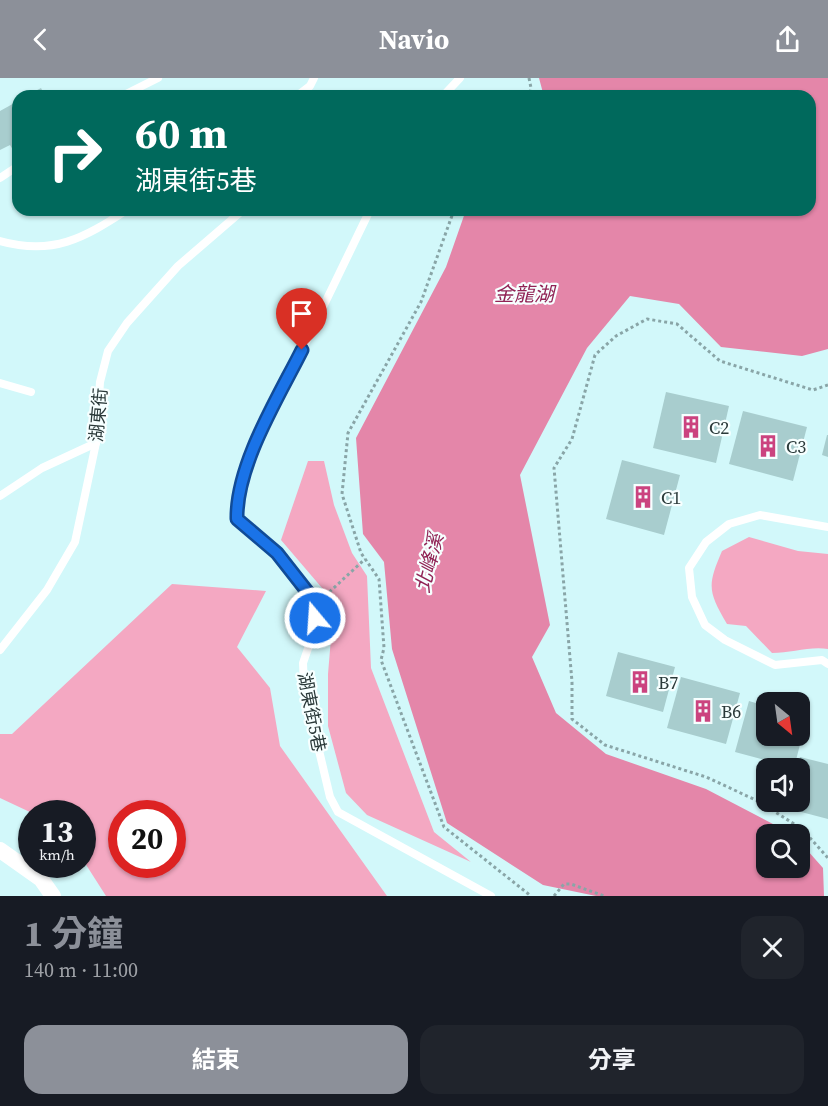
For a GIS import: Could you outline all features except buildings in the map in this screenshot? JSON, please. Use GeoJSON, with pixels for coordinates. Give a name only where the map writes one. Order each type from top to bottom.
{"type":"FeatureCollection","features":[{"type":"Feature","properties":{"kind":"street"},"geometry":{"type":"LineString","coordinates":[[0,850],[41,879],[53,896]]}},
{"type":"Feature","properties":{"kind":"lane"},"geometry":{"type":"LineString","coordinates":[[130,90],[158,78]]}},
{"type":"Feature","properties":{"kind":"lane"},"geometry":{"type":"LineString","coordinates":[[305,90],[314,78]]}},
{"type":"Feature","properties":{"kind":"lane"},"geometry":{"type":"LineString","coordinates":[[449,90],[460,78]]}},
{"type":"Feature","properties":{"kind":"lane"},"geometry":{"type":"LineString","coordinates":[[0,241],[21,247],[44,247],[73,242],[117,216]]}},
{"type":"Feature","properties":{"kind":"lane","name":"湖東街"},"geometry":{"type":"LineString","coordinates":[[0,650],[46,590],[75,542],[96,443],[100,382],[108,351],[127,323],[178,266],[236,216]]}},
{"type":"Feature","properties":{"kind":"lane"},"geometry":{"type":"LineString","coordinates":[[317,604],[277,553],[237,519],[237,505],[244,470],[367,216]]}},
{"type":"Feature","properties":{"kind":"lane"},"geometry":{"type":"LineString","coordinates":[[0,383],[31,392]]}},
{"type":"Feature","properties":{"kind":"lane"},"geometry":{"type":"LineString","coordinates":[[0,496],[42,468],[96,443]]}},
{"type":"Feature","properties":{"kind":"lane"},"geometry":{"type":"LineString","coordinates":[[828,527],[760,515],[729,524],[706,542],[689,568],[692,597],[705,625],[725,640],[775,664],[822,660],[828,664]]}},
{"type":"Feature","properties":{"kind":"lane","name":"湖東街5巷"},"geometry":{"type":"LineString","coordinates":[[317,604],[314,631],[303,663],[303,687],[330,797],[338,812],[491,896]]}},
{"type":"Feature","properties":{"kind":"path"},"geometry":{"type":"LineString","coordinates":[[452,216],[421,302],[348,433],[342,494],[365,559],[378,579],[384,648],[381,660],[444,827],[531,896]]}},
{"type":"Feature","properties":{"kind":"path"},"geometry":{"type":"LineString","coordinates":[[828,385],[813,390],[720,361],[677,324],[646,318],[616,336],[595,355],[572,439],[554,468],[572,681],[572,719],[605,745],[706,777],[758,801],[802,829],[828,858]]}},
{"type":"Feature","properties":{"kind":"path"},"geometry":{"type":"LineString","coordinates":[[317,604],[365,559]]}},
{"type":"Feature","properties":{"kind":"path"},"geometry":{"type":"LineString","coordinates":[[554,894],[564,884],[571,884],[604,896]]}},
{"type":"Feature","properties":{"kind":"shaded area"},"geometry":{"type":"Polygon","coordinates":[[[308,461],[324,461],[334,505],[352,553],[367,576],[371,668],[434,832],[471,862],[367,815],[346,793],[328,726],[328,674],[334,602],[281,540],[308,461]]]}},
{"type":"Feature","properties":{"kind":"shaded area"},"geometry":{"type":"Polygon","coordinates":[[[749,537],[798,551],[828,554],[828,649],[814,648],[772,653],[746,626],[727,624],[713,596],[714,573],[722,551],[749,537]]]}},
{"type":"Feature","properties":{"kind":"shaded area"},"geometry":{"type":"Polygon","coordinates":[[[172,584],[266,591],[237,647],[270,688],[280,746],[387,896],[106,896],[94,878],[96,800],[18,800],[18,806],[0,798],[0,734],[12,734],[172,584]]]}},
{"type":"Feature","properties":{"kind":"water","name":"金龍湖"},"geometry":{"type":"Polygon","coordinates":[[[539,78],[828,78],[828,349],[802,356],[721,347],[679,304],[630,296],[587,348],[520,475],[550,625],[532,657],[556,713],[606,754],[706,789],[773,824],[756,824],[756,878],[810,878],[810,853],[823,868],[824,896],[596,896],[543,885],[447,823],[392,649],[384,562],[363,534],[356,438],[446,267],[464,216],[816,216],[816,90],[542,90],[539,78]]]}},
{"type":"Feature","properties":{"kind":"place","name":"C2"},"geometry":{"type":"Point","coordinates":[691,427]}},
{"type":"Feature","properties":{"kind":"place","name":"C3"},"geometry":{"type":"Point","coordinates":[768,446]}},
{"type":"Feature","properties":{"kind":"place","name":"C1"},"geometry":{"type":"Point","coordinates":[643,497]}},
{"type":"Feature","properties":{"kind":"place","name":"B7"},"geometry":{"type":"Point","coordinates":[640,682]}},
{"type":"Feature","properties":{"kind":"place","name":"B6"},"geometry":{"type":"Point","coordinates":[703,711]}},
{"type":"Feature","properties":{"kind":"route"},"geometry":{"type":"LineString","coordinates":[[302,350],[244,470],[237,505],[237,519],[247,530],[277,553],[297,578],[317,604],[315,618]]}},
{"type":"Feature","properties":{"kind":"water label","name":"北峰溪"},"geometry":{"type":"Point","coordinates":[429,563]}}]}
